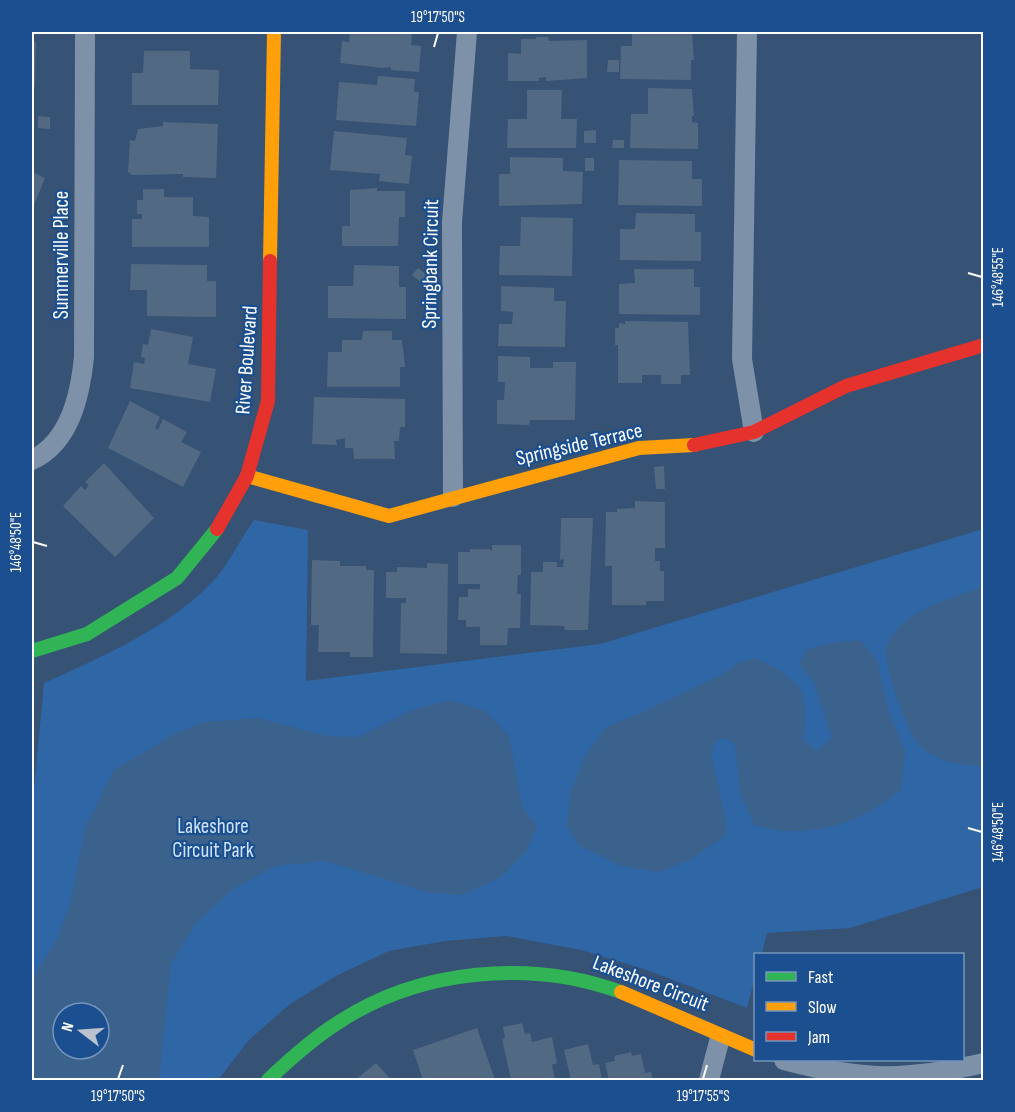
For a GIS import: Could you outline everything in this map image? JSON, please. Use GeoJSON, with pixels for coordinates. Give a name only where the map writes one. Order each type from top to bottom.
{"type":"FeatureCollection","features":[{"type":"Feature","properties":{"kind":"street","name":"Summerville Place"},"geometry":{"type":"LineString","coordinates":[[32,460],[56,443],[68,423],[82,380],[84,357],[85,32]]}},
{"type":"Feature","properties":{"kind":"street","name":"River Boulevard"},"geometry":{"type":"LineString","coordinates":[[32,651],[87,634],[177,578],[199,554],[225,517],[247,476],[268,401],[276,32]]}},
{"type":"Feature","properties":{"kind":"street","name":"Springbank Circuit"},"geometry":{"type":"LineString","coordinates":[[453,497],[452,222],[467,32]]}},
{"type":"Feature","properties":{"kind":"street"},"geometry":{"type":"LineString","coordinates":[[747,32],[742,359],[754,432]]}},
{"type":"Feature","properties":{"kind":"street","name":"Springside Terrace"},"geometry":{"type":"LineString","coordinates":[[247,476],[389,516],[639,448],[699,444],[754,432],[846,386],[984,345]]}},
{"type":"Feature","properties":{"kind":"street","name":"Lakeshore Circuit"},"geometry":{"type":"LineString","coordinates":[[268,1080],[306,1043],[371,1003],[414,986],[455,977],[497,973],[565,977],[610,989],[678,1017],[720,1038],[754,1049]]}},
{"type":"Feature","properties":{"kind":"street"},"geometry":{"type":"LineString","coordinates":[[709,1080],[720,1038]]}},
{"type":"Feature","properties":{"kind":"street"},"geometry":{"type":"LineString","coordinates":[[791,1061],[836,1074],[890,1078],[940,1073],[984,1063]]}},
{"type":"Feature","properties":{"kind":"green space","name":"Lakeshore Circuit Park"},"geometry":{"type":"Polygon","coordinates":[[[254,520],[308,530],[306,681],[600,644],[983,529],[983,887],[850,928],[767,933],[762,953],[754,953],[754,981],[747,1008],[647,970],[581,950],[506,936],[445,941],[389,951],[336,976],[290,1004],[249,1040],[218,1080],[32,1080],[32,810],[44,683],[158,626],[179,611],[216,578],[254,520]]]}},
{"type":"Feature","properties":{"kind":"shaded area"},"geometry":{"type":"Polygon","coordinates":[[[983,587],[983,766],[958,764],[941,759],[919,745],[908,726],[896,696],[886,654],[887,645],[904,622],[929,607],[983,587]]]}},
{"type":"Feature","properties":{"kind":"shaded area"},"geometry":{"type":"Polygon","coordinates":[[[860,640],[877,660],[888,709],[905,752],[901,790],[885,802],[850,820],[813,830],[793,831],[754,825],[740,793],[735,744],[724,738],[715,742],[711,754],[727,826],[724,837],[691,859],[660,872],[621,866],[578,845],[567,826],[570,793],[586,755],[606,727],[719,676],[740,662],[756,658],[783,673],[799,688],[805,708],[803,740],[817,751],[832,738],[814,682],[799,663],[807,649],[836,642],[860,640]]]}},
{"type":"Feature","properties":{"kind":"shaded area"},"geometry":{"type":"Polygon","coordinates":[[[450,700],[485,711],[509,736],[522,806],[537,826],[527,850],[501,877],[462,895],[426,892],[326,861],[275,866],[233,889],[196,923],[171,964],[159,1080],[32,1080],[32,980],[57,939],[71,901],[85,828],[113,771],[174,734],[204,722],[258,718],[327,736],[358,737],[412,710],[450,700]]]}},
{"type":"Feature","properties":{"kind":"building"},"geometry":{"type":"Polygon","coordinates":[[[350,32],[412,32],[411,45],[421,46],[419,72],[340,63],[342,41],[349,42],[350,32]]]}},
{"type":"Feature","properties":{"kind":"building"},"geometry":{"type":"Polygon","coordinates":[[[632,32],[692,32],[694,60],[691,60],[691,80],[620,79],[621,46],[632,46],[632,32]]]}},
{"type":"Feature","properties":{"kind":"building"},"geometry":{"type":"Polygon","coordinates":[[[536,37],[548,37],[549,41],[587,40],[587,78],[546,81],[546,77],[539,78],[539,81],[508,81],[508,53],[521,54],[521,39],[536,39],[536,37]]]}},
{"type":"Feature","properties":{"kind":"building"},"geometry":{"type":"Polygon","coordinates":[[[32,42],[36,42],[35,87],[32,87],[32,42]]]}},
{"type":"Feature","properties":{"kind":"building"},"geometry":{"type":"Polygon","coordinates":[[[144,51],[190,51],[190,69],[219,70],[218,105],[132,105],[132,73],[143,73],[144,51]]]}},
{"type":"Feature","properties":{"kind":"building"},"geometry":{"type":"Polygon","coordinates":[[[608,60],[619,60],[619,72],[607,72],[608,60]]]}},
{"type":"Feature","properties":{"kind":"building"},"geometry":{"type":"Polygon","coordinates":[[[378,76],[415,79],[414,92],[419,92],[416,126],[336,120],[339,82],[377,85],[378,76]]]}},
{"type":"Feature","properties":{"kind":"building"},"geometry":{"type":"Polygon","coordinates":[[[648,88],[692,89],[694,116],[692,116],[692,122],[698,123],[698,149],[630,148],[631,114],[648,114],[648,88]]]}},
{"type":"Feature","properties":{"kind":"building"},"geometry":{"type":"Polygon","coordinates":[[[527,90],[562,90],[561,119],[577,119],[576,148],[507,148],[508,119],[527,119],[527,90]]]}},
{"type":"Feature","properties":{"kind":"building"},"geometry":{"type":"Polygon","coordinates":[[[38,116],[50,117],[50,129],[38,128],[38,116]]]}},
{"type":"Feature","properties":{"kind":"building"},"geometry":{"type":"Polygon","coordinates":[[[163,122],[218,124],[216,178],[183,177],[183,174],[132,175],[128,172],[130,140],[135,141],[138,129],[163,126],[163,122]]]}},
{"type":"Feature","properties":{"kind":"building"},"geometry":{"type":"Polygon","coordinates":[[[596,130],[596,143],[584,143],[584,131],[596,130]]]}},
{"type":"Feature","properties":{"kind":"building"},"geometry":{"type":"Polygon","coordinates":[[[334,131],[407,138],[405,155],[412,156],[409,184],[379,181],[380,174],[330,170],[334,131]]]}},
{"type":"Feature","properties":{"kind":"building"},"geometry":{"type":"Polygon","coordinates":[[[613,140],[624,140],[624,148],[612,148],[613,140]]]}},
{"type":"Feature","properties":{"kind":"building"},"geometry":{"type":"Polygon","coordinates":[[[510,157],[563,158],[563,171],[583,172],[582,204],[499,206],[499,174],[510,174],[510,157]]]}},
{"type":"Feature","properties":{"kind":"building"},"geometry":{"type":"Polygon","coordinates":[[[585,158],[594,158],[594,171],[585,171],[585,158]]]}},
{"type":"Feature","properties":{"kind":"building"},"geometry":{"type":"Polygon","coordinates":[[[619,160],[692,161],[692,179],[702,179],[702,206],[618,205],[619,160]]]}},
{"type":"Feature","properties":{"kind":"building"},"geometry":{"type":"Polygon","coordinates":[[[32,172],[45,178],[32,210],[32,172]]]}},
{"type":"Feature","properties":{"kind":"building"},"geometry":{"type":"Polygon","coordinates":[[[377,188],[377,191],[405,191],[405,217],[399,217],[398,246],[342,246],[342,226],[350,226],[350,190],[377,188]]]}},
{"type":"Feature","properties":{"kind":"building"},"geometry":{"type":"Polygon","coordinates":[[[143,189],[164,189],[164,197],[193,197],[193,216],[209,217],[209,247],[132,247],[132,219],[142,219],[142,214],[137,214],[137,200],[143,200],[143,189]]]}},
{"type":"Feature","properties":{"kind":"building"},"geometry":{"type":"Polygon","coordinates":[[[636,213],[695,214],[695,232],[701,232],[701,261],[620,260],[620,229],[635,229],[636,213]]]}},
{"type":"Feature","properties":{"kind":"building"},"geometry":{"type":"Polygon","coordinates":[[[521,217],[573,218],[572,276],[499,275],[500,246],[520,246],[521,217]]]}},
{"type":"Feature","properties":{"kind":"building"},"geometry":{"type":"Polygon","coordinates":[[[131,264],[207,265],[207,281],[216,281],[216,317],[147,316],[147,290],[130,290],[131,264]]]}},
{"type":"Feature","properties":{"kind":"building"},"geometry":{"type":"Polygon","coordinates":[[[354,265],[399,266],[399,287],[406,287],[406,319],[328,318],[328,286],[353,286],[354,265]]]}},
{"type":"Feature","properties":{"kind":"building"},"geometry":{"type":"Polygon","coordinates":[[[418,268],[435,282],[429,289],[412,275],[418,268]]]}},
{"type":"Feature","properties":{"kind":"building"},"geometry":{"type":"Polygon","coordinates":[[[634,269],[694,269],[694,287],[700,287],[700,315],[619,314],[619,284],[635,283],[634,269]]]}},
{"type":"Feature","properties":{"kind":"building"},"geometry":{"type":"Polygon","coordinates":[[[501,286],[554,288],[554,301],[566,301],[565,347],[498,346],[499,324],[512,324],[513,312],[501,311],[501,286]]]}},
{"type":"Feature","properties":{"kind":"building"},"geometry":{"type":"Polygon","coordinates":[[[625,321],[688,322],[690,375],[681,375],[681,384],[661,384],[661,375],[642,375],[642,383],[618,383],[618,345],[615,345],[615,328],[619,328],[619,323],[625,324],[625,321]]]}},
{"type":"Feature","properties":{"kind":"building"},"geometry":{"type":"Polygon","coordinates":[[[151,329],[193,337],[188,364],[216,369],[210,402],[130,388],[134,362],[144,364],[145,358],[141,357],[143,344],[148,345],[151,329]]]}},
{"type":"Feature","properties":{"kind":"building"},"geometry":{"type":"Polygon","coordinates":[[[363,331],[392,331],[392,340],[402,340],[405,367],[400,367],[400,387],[327,387],[328,352],[342,352],[342,340],[362,340],[363,331]]]}},
{"type":"Feature","properties":{"kind":"building"},"geometry":{"type":"Polygon","coordinates":[[[498,356],[530,357],[530,368],[553,368],[553,362],[576,362],[575,420],[530,420],[529,425],[497,424],[497,400],[504,400],[505,382],[498,382],[498,356]]]}},
{"type":"Feature","properties":{"kind":"building"},"geometry":{"type":"Polygon","coordinates":[[[314,397],[405,399],[405,427],[400,427],[399,441],[394,441],[395,459],[354,459],[353,448],[345,448],[345,438],[336,440],[337,445],[312,444],[314,397]]]}},
{"type":"Feature","properties":{"kind":"building"},"geometry":{"type":"Polygon","coordinates":[[[130,401],[160,417],[155,428],[158,430],[163,419],[187,432],[181,442],[201,452],[183,487],[108,448],[130,401]]]}},
{"type":"Feature","properties":{"kind":"building"},"geometry":{"type":"Polygon","coordinates":[[[104,463],[154,518],[115,557],[63,506],[81,486],[85,490],[89,485],[85,482],[104,463]]]}},
{"type":"Feature","properties":{"kind":"building"},"geometry":{"type":"Polygon","coordinates":[[[664,466],[665,489],[656,489],[654,467],[664,466]]]}},
{"type":"Feature","properties":{"kind":"building"},"geometry":{"type":"Polygon","coordinates":[[[635,501],[665,502],[665,548],[655,548],[655,561],[660,561],[660,571],[664,571],[664,601],[646,601],[646,605],[612,605],[612,566],[605,566],[606,512],[635,508],[635,501]]]}},
{"type":"Feature","properties":{"kind":"building"},"geometry":{"type":"Polygon","coordinates":[[[561,518],[593,518],[588,630],[565,630],[564,626],[530,625],[531,572],[543,572],[543,562],[557,562],[557,567],[563,567],[564,559],[560,560],[561,518]]]}},
{"type":"Feature","properties":{"kind":"building"},"geometry":{"type":"Polygon","coordinates":[[[492,545],[521,545],[521,575],[518,575],[517,594],[521,594],[520,628],[508,628],[507,645],[480,645],[480,627],[466,627],[466,620],[458,620],[459,597],[468,597],[468,589],[480,589],[480,584],[458,584],[458,552],[470,552],[470,549],[490,549],[492,552],[492,545]]]}},
{"type":"Feature","properties":{"kind":"building"},"geometry":{"type":"Polygon","coordinates":[[[312,560],[340,561],[340,566],[366,566],[366,570],[374,570],[373,657],[350,657],[350,652],[318,652],[319,625],[311,625],[312,560]]]}},
{"type":"Feature","properties":{"kind":"building"},"geometry":{"type":"Polygon","coordinates":[[[427,563],[448,564],[447,654],[400,653],[401,603],[406,603],[406,598],[386,598],[386,572],[397,572],[397,567],[427,568],[427,563]]]}},
{"type":"Feature","properties":{"kind":"building"},"geometry":{"type":"Polygon","coordinates":[[[522,1023],[525,1034],[530,1033],[532,1042],[552,1037],[557,1063],[552,1065],[555,1080],[511,1080],[502,1039],[505,1038],[503,1027],[522,1023]]]}},
{"type":"Feature","properties":{"kind":"building"},"geometry":{"type":"Polygon","coordinates":[[[477,1028],[495,1080],[423,1080],[413,1050],[477,1028]]]}},
{"type":"Feature","properties":{"kind":"building"},"geometry":{"type":"Polygon","coordinates":[[[588,1044],[593,1065],[599,1064],[602,1080],[571,1080],[564,1050],[588,1044]]]}},
{"type":"Feature","properties":{"kind":"building"},"geometry":{"type":"Polygon","coordinates":[[[631,1052],[632,1056],[641,1054],[645,1073],[651,1072],[653,1080],[609,1080],[605,1063],[615,1061],[614,1056],[631,1052]]]}},
{"type":"Feature","properties":{"kind":"building"},"geometry":{"type":"Polygon","coordinates":[[[376,1063],[391,1080],[355,1080],[376,1063]]]}},
{"type":"Feature","properties":{"kind":"traffic: fast"},"geometry":{"type":"LineString","coordinates":[[32,651],[87,634],[177,578],[217,529]]}},
{"type":"Feature","properties":{"kind":"traffic: fast"},"geometry":{"type":"LineString","coordinates":[[268,1080],[320,1035],[339,1022],[371,1004],[405,990],[440,981],[477,975],[514,973],[550,975],[621,992]]}},
{"type":"Feature","properties":{"kind":"traffic: slow"},"geometry":{"type":"LineString","coordinates":[[270,261],[274,32]]}},
{"type":"Feature","properties":{"kind":"traffic: slow"},"geometry":{"type":"LineString","coordinates":[[247,476],[389,516],[639,448],[694,445]]}},
{"type":"Feature","properties":{"kind":"traffic: slow"},"geometry":{"type":"LineString","coordinates":[[621,992],[754,1049]]}},
{"type":"Feature","properties":{"kind":"traffic: jam"},"geometry":{"type":"LineString","coordinates":[[217,529],[247,476],[268,401],[270,261]]}},
{"type":"Feature","properties":{"kind":"traffic: jam"},"geometry":{"type":"LineString","coordinates":[[694,445],[754,432],[846,386],[984,345]]}}]}
